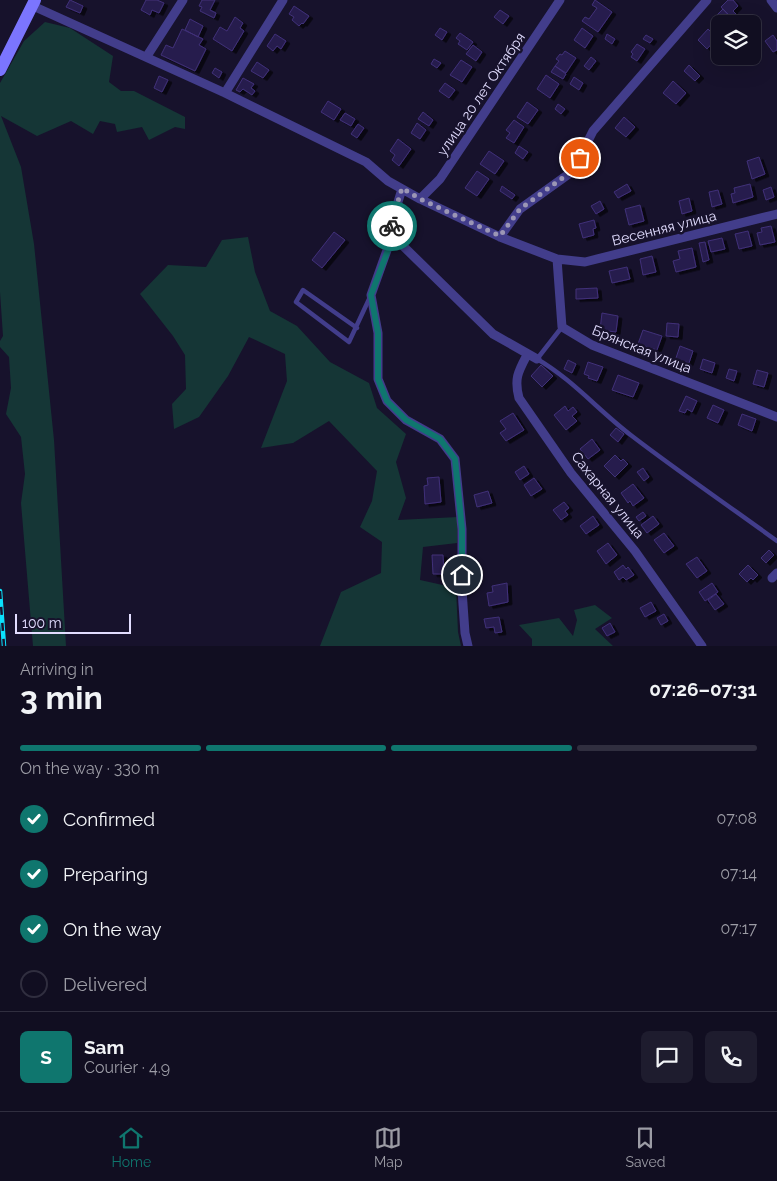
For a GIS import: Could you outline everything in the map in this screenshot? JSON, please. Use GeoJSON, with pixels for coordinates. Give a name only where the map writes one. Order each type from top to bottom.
{"type":"FeatureCollection","features":[{"type":"Feature","properties":{"kind":"street"},"geometry":{"type":"LineString","coordinates":[[147,56],[183,0]]}},
{"type":"Feature","properties":{"kind":"street"},"geometry":{"type":"LineString","coordinates":[[225,92],[283,0]]}},
{"type":"Feature","properties":{"kind":"street","name":"улица 20 лет Октября"},"geometry":{"type":"LineString","coordinates":[[420,199],[440,179],[560,0]]}},
{"type":"Feature","properties":{"kind":"street"},"geometry":{"type":"LineString","coordinates":[[500,236],[520,209],[572,171],[594,130],[706,0]]}},
{"type":"Feature","properties":{"kind":"street"},"geometry":{"type":"LineString","coordinates":[[771,0],[777,8]]}},
{"type":"Feature","properties":{"kind":"street"},"geometry":{"type":"LineString","coordinates":[[0,70],[34,3]]}},
{"type":"Feature","properties":{"kind":"street","name":"Весенняя улица"},"geometry":{"type":"LineString","coordinates":[[34,3],[225,92],[366,162],[388,181],[420,199],[500,236],[557,259],[586,262],[777,214]]}},
{"type":"Feature","properties":{"kind":"street"},"geometry":{"type":"LineString","coordinates":[[402,188],[393,218],[391,239],[371,295],[378,333],[378,379],[387,401],[406,420],[440,439],[455,459],[462,529],[462,590],[465,633],[468,646]]}},
{"type":"Feature","properties":{"kind":"street"},"geometry":{"type":"LineString","coordinates":[[391,239],[400,243],[493,334],[537,359]]}},
{"type":"Feature","properties":{"kind":"street"},"geometry":{"type":"LineString","coordinates":[[557,259],[562,327]]}},
{"type":"Feature","properties":{"kind":"street","name":"Брянская улица"},"geometry":{"type":"LineString","coordinates":[[562,327],[592,345],[777,417]]}},
{"type":"Feature","properties":{"kind":"street","name":"Сахарная улица"},"geometry":{"type":"LineString","coordinates":[[527,355],[515,384],[519,398],[571,473],[636,551],[702,646]]}},
{"type":"Feature","properties":{"kind":"lane"},"geometry":{"type":"LineString","coordinates":[[357,328],[303,290],[296,302],[349,342],[357,328],[371,295]]}},
{"type":"Feature","properties":{"kind":"lane"},"geometry":{"type":"LineString","coordinates":[[562,327],[537,359],[571,384],[631,435],[777,541]]}},
{"type":"Feature","properties":{"kind":"green space"},"geometry":{"type":"Polygon","coordinates":[[[45,22],[70,28],[113,56],[109,82],[121,91],[134,91],[185,117],[185,129],[175,127],[149,140],[142,127],[117,132],[115,124],[100,121],[93,134],[71,121],[37,136],[1,116],[21,167],[34,244],[54,440],[66,646],[33,646],[21,503],[25,474],[21,437],[6,414],[11,388],[9,357],[0,347],[0,341],[3,336],[0,292],[0,83],[24,41],[45,22]]]}},
{"type":"Feature","properties":{"kind":"green space"},"geometry":{"type":"Polygon","coordinates":[[[248,237],[255,272],[270,311],[297,326],[330,362],[369,383],[377,408],[406,434],[396,462],[406,498],[398,520],[458,517],[457,543],[423,547],[420,580],[456,588],[458,632],[461,646],[320,646],[341,592],[381,573],[382,542],[360,527],[372,501],[377,471],[329,421],[293,443],[261,448],[287,381],[285,354],[249,337],[228,376],[199,417],[174,429],[172,404],[186,389],[185,355],[173,336],[140,294],[168,265],[206,267],[222,240],[248,237]]]}},
{"type":"Feature","properties":{"kind":"green space"},"geometry":{"type":"Polygon","coordinates":[[[595,605],[612,618],[595,629],[613,646],[532,646],[532,639],[519,625],[559,618],[573,636],[577,620],[574,610],[595,605]]]}},
{"type":"Feature","properties":{"kind":"building"},"geometry":{"type":"Polygon","coordinates":[[[70,0],[83,6],[80,13],[66,7],[70,0]]]}},
{"type":"Feature","properties":{"kind":"building"},"geometry":{"type":"Polygon","coordinates":[[[146,0],[157,0],[164,3],[159,13],[152,10],[150,15],[141,10],[146,0]]]}},
{"type":"Feature","properties":{"kind":"building"},"geometry":{"type":"Polygon","coordinates":[[[202,0],[215,0],[210,10],[216,13],[214,18],[200,11],[202,7],[199,6],[202,0]]]}},
{"type":"Feature","properties":{"kind":"building"},"geometry":{"type":"Polygon","coordinates":[[[595,0],[612,12],[598,32],[582,21],[585,17],[589,19],[597,8],[592,5],[595,0]]]}},
{"type":"Feature","properties":{"kind":"building"},"geometry":{"type":"Polygon","coordinates":[[[728,0],[733,0],[738,6],[733,11],[737,15],[728,15],[721,7],[728,0]]]}},
{"type":"Feature","properties":{"kind":"building"},"geometry":{"type":"Polygon","coordinates":[[[294,6],[309,16],[299,26],[292,20],[294,17],[289,14],[294,6]]]}},
{"type":"Feature","properties":{"kind":"building"},"geometry":{"type":"Polygon","coordinates":[[[723,9],[729,15],[717,15],[723,9]]]}},
{"type":"Feature","properties":{"kind":"building"},"geometry":{"type":"Polygon","coordinates":[[[500,10],[509,16],[503,24],[494,17],[500,10]]]}},
{"type":"Feature","properties":{"kind":"building"},"geometry":{"type":"Polygon","coordinates":[[[235,17],[243,23],[240,28],[244,31],[232,51],[213,39],[220,27],[227,31],[235,17]]]}},
{"type":"Feature","properties":{"kind":"building"},"geometry":{"type":"Polygon","coordinates":[[[190,19],[203,26],[198,37],[185,30],[190,19]]]}},
{"type":"Feature","properties":{"kind":"building"},"geometry":{"type":"Polygon","coordinates":[[[440,28],[447,32],[442,40],[435,35],[440,28]]]}},
{"type":"Feature","properties":{"kind":"building"},"geometry":{"type":"Polygon","coordinates":[[[582,28],[593,36],[585,48],[574,40],[582,28]]]}},
{"type":"Feature","properties":{"kind":"building"},"geometry":{"type":"Polygon","coordinates":[[[182,29],[203,39],[199,45],[206,49],[195,71],[161,55],[166,45],[173,48],[182,29]]]}},
{"type":"Feature","properties":{"kind":"building"},"geometry":{"type":"Polygon","coordinates":[[[708,29],[711,32],[711,45],[707,49],[698,40],[708,29]]]}},
{"type":"Feature","properties":{"kind":"building"},"geometry":{"type":"Polygon","coordinates":[[[460,33],[473,42],[467,50],[458,44],[460,41],[456,38],[460,33]]]}},
{"type":"Feature","properties":{"kind":"building"},"geometry":{"type":"Polygon","coordinates":[[[275,34],[286,41],[281,49],[277,46],[273,51],[267,46],[275,34]]]}},
{"type":"Feature","properties":{"kind":"building"},"geometry":{"type":"Polygon","coordinates":[[[607,34],[615,39],[612,44],[605,39],[607,34]]]}},
{"type":"Feature","properties":{"kind":"building"},"geometry":{"type":"Polygon","coordinates":[[[646,35],[653,39],[650,43],[643,39],[646,35]]]}},
{"type":"Feature","properties":{"kind":"building"},"geometry":{"type":"Polygon","coordinates":[[[773,35],[777,41],[777,50],[773,52],[765,41],[773,35]]]}},
{"type":"Feature","properties":{"kind":"building"},"geometry":{"type":"Polygon","coordinates":[[[637,44],[645,49],[637,61],[631,57],[633,54],[631,52],[637,44]]]}},
{"type":"Feature","properties":{"kind":"building"},"geometry":{"type":"Polygon","coordinates":[[[473,45],[482,52],[476,61],[466,54],[473,45]]]}},
{"type":"Feature","properties":{"kind":"building"},"geometry":{"type":"Polygon","coordinates":[[[565,51],[576,58],[566,73],[555,66],[559,61],[556,59],[565,51]]]}},
{"type":"Feature","properties":{"kind":"building"},"geometry":{"type":"Polygon","coordinates":[[[591,57],[596,61],[589,70],[584,66],[591,57]]]}},
{"type":"Feature","properties":{"kind":"building"},"geometry":{"type":"Polygon","coordinates":[[[434,59],[441,63],[437,68],[431,64],[434,59]]]}},
{"type":"Feature","properties":{"kind":"building"},"geometry":{"type":"Polygon","coordinates":[[[461,60],[472,67],[462,82],[450,75],[461,60]]]}},
{"type":"Feature","properties":{"kind":"building"},"geometry":{"type":"Polygon","coordinates":[[[257,62],[269,70],[263,78],[251,71],[257,62]]]}},
{"type":"Feature","properties":{"kind":"building"},"geometry":{"type":"Polygon","coordinates":[[[689,65],[700,76],[695,81],[684,71],[689,65]]]}},
{"type":"Feature","properties":{"kind":"building"},"geometry":{"type":"Polygon","coordinates":[[[555,66],[566,74],[563,79],[551,72],[555,66]]]}},
{"type":"Feature","properties":{"kind":"building"},"geometry":{"type":"Polygon","coordinates":[[[215,68],[222,72],[219,78],[212,73],[215,68]]]}},
{"type":"Feature","properties":{"kind":"building"},"geometry":{"type":"Polygon","coordinates":[[[546,75],[559,84],[550,98],[537,89],[546,75]]]}},
{"type":"Feature","properties":{"kind":"building"},"geometry":{"type":"Polygon","coordinates":[[[159,76],[168,80],[162,92],[154,88],[159,76]]]}},
{"type":"Feature","properties":{"kind":"building"},"geometry":{"type":"Polygon","coordinates":[[[574,77],[583,83],[579,90],[570,84],[574,77]]]}},
{"type":"Feature","properties":{"kind":"building"},"geometry":{"type":"Polygon","coordinates":[[[243,78],[254,84],[251,88],[255,91],[252,95],[243,89],[240,92],[236,90],[243,78]]]}},
{"type":"Feature","properties":{"kind":"building"},"geometry":{"type":"Polygon","coordinates":[[[673,81],[686,93],[676,104],[663,93],[673,81]]]}},
{"type":"Feature","properties":{"kind":"building"},"geometry":{"type":"Polygon","coordinates":[[[445,83],[455,90],[449,98],[439,91],[445,83]]]}},
{"type":"Feature","properties":{"kind":"building"},"geometry":{"type":"Polygon","coordinates":[[[328,101],[341,109],[334,120],[321,112],[328,101]]]}},
{"type":"Feature","properties":{"kind":"building"},"geometry":{"type":"Polygon","coordinates":[[[527,102],[538,110],[528,124],[517,117],[527,102]]]}},
{"type":"Feature","properties":{"kind":"building"},"geometry":{"type":"Polygon","coordinates":[[[558,104],[565,109],[561,114],[555,109],[558,104]]]}},
{"type":"Feature","properties":{"kind":"building"},"geometry":{"type":"Polygon","coordinates":[[[423,112],[433,120],[429,126],[418,119],[423,112]]]}},
{"type":"Feature","properties":{"kind":"building"},"geometry":{"type":"Polygon","coordinates":[[[345,113],[355,119],[351,126],[340,120],[345,113]]]}},
{"type":"Feature","properties":{"kind":"building"},"geometry":{"type":"Polygon","coordinates":[[[624,117],[635,127],[626,137],[615,128],[624,117]]]}},
{"type":"Feature","properties":{"kind":"building"},"geometry":{"type":"Polygon","coordinates":[[[514,120],[524,127],[514,143],[506,138],[510,133],[506,130],[514,120]]]}},
{"type":"Feature","properties":{"kind":"building"},"geometry":{"type":"Polygon","coordinates":[[[417,123],[426,130],[420,139],[411,133],[417,123]]]}},
{"type":"Feature","properties":{"kind":"building"},"geometry":{"type":"Polygon","coordinates":[[[358,124],[364,128],[357,138],[351,134],[358,124]]]}},
{"type":"Feature","properties":{"kind":"building"},"geometry":{"type":"Polygon","coordinates":[[[398,139],[411,149],[399,166],[392,160],[395,155],[390,151],[398,139]]]}},
{"type":"Feature","properties":{"kind":"building"},"geometry":{"type":"Polygon","coordinates":[[[519,146],[528,152],[523,159],[515,153],[519,146]]]}},
{"type":"Feature","properties":{"kind":"building"},"geometry":{"type":"Polygon","coordinates":[[[489,151],[504,161],[495,174],[480,164],[489,151]]]}},
{"type":"Feature","properties":{"kind":"building"},"geometry":{"type":"Polygon","coordinates":[[[759,157],[765,174],[752,179],[747,161],[759,157]]]}},
{"type":"Feature","properties":{"kind":"building"},"geometry":{"type":"Polygon","coordinates":[[[477,171],[489,179],[477,196],[465,188],[477,171]]]}},
{"type":"Feature","properties":{"kind":"building"},"geometry":{"type":"Polygon","coordinates":[[[627,184],[631,191],[618,198],[614,192],[627,184]]]}},
{"type":"Feature","properties":{"kind":"building"},"geometry":{"type":"Polygon","coordinates":[[[750,184],[753,197],[733,203],[731,194],[735,193],[734,188],[750,184]]]}},
{"type":"Feature","properties":{"kind":"building"},"geometry":{"type":"Polygon","coordinates":[[[502,186],[515,195],[512,199],[500,191],[502,186]]]}},
{"type":"Feature","properties":{"kind":"building"},"geometry":{"type":"Polygon","coordinates":[[[771,187],[774,197],[766,200],[763,190],[771,187]]]}},
{"type":"Feature","properties":{"kind":"building"},"geometry":{"type":"Polygon","coordinates":[[[718,190],[722,204],[712,207],[709,192],[718,190]]]}},
{"type":"Feature","properties":{"kind":"building"},"geometry":{"type":"Polygon","coordinates":[[[689,198],[692,211],[682,214],[679,201],[689,198]]]}},
{"type":"Feature","properties":{"kind":"building"},"geometry":{"type":"Polygon","coordinates":[[[600,201],[604,209],[596,214],[591,206],[600,201]]]}},
{"type":"Feature","properties":{"kind":"building"},"geometry":{"type":"Polygon","coordinates":[[[640,205],[644,221],[629,225],[625,209],[640,205]]]}},
{"type":"Feature","properties":{"kind":"building"},"geometry":{"type":"Polygon","coordinates":[[[594,220],[596,228],[593,229],[594,235],[583,238],[579,224],[594,220]]]}},
{"type":"Feature","properties":{"kind":"building"},"geometry":{"type":"Polygon","coordinates":[[[771,226],[775,242],[760,245],[757,233],[762,232],[761,228],[771,226]]]}},
{"type":"Feature","properties":{"kind":"building"},"geometry":{"type":"Polygon","coordinates":[[[748,231],[752,246],[739,249],[735,234],[748,231]]]}},
{"type":"Feature","properties":{"kind":"building"},"geometry":{"type":"Polygon","coordinates":[[[334,232],[345,240],[322,268],[312,260],[334,232]]]}},
{"type":"Feature","properties":{"kind":"building"},"geometry":{"type":"Polygon","coordinates":[[[722,238],[725,249],[711,252],[708,241],[722,238]]]}},
{"type":"Feature","properties":{"kind":"building"},"geometry":{"type":"Polygon","coordinates":[[[705,242],[709,260],[703,262],[699,243],[705,242]]]}},
{"type":"Feature","properties":{"kind":"building"},"geometry":{"type":"Polygon","coordinates":[[[692,248],[696,267],[676,272],[673,261],[680,259],[678,251],[692,248]]]}},
{"type":"Feature","properties":{"kind":"building"},"geometry":{"type":"Polygon","coordinates":[[[652,256],[656,272],[643,275],[640,259],[652,256]]]}},
{"type":"Feature","properties":{"kind":"building"},"geometry":{"type":"Polygon","coordinates":[[[627,267],[630,279],[612,283],[609,271],[627,267]]]}},
{"type":"Feature","properties":{"kind":"building"},"geometry":{"type":"Polygon","coordinates":[[[597,288],[598,298],[576,299],[576,289],[597,288]]]}},
{"type":"Feature","properties":{"kind":"building"},"geometry":{"type":"Polygon","coordinates":[[[602,313],[618,316],[616,332],[600,330],[602,313]]]}},
{"type":"Feature","properties":{"kind":"building"},"geometry":{"type":"Polygon","coordinates":[[[667,323],[679,324],[678,337],[666,336],[667,323]]]}},
{"type":"Feature","properties":{"kind":"building"},"geometry":{"type":"Polygon","coordinates":[[[643,330],[662,336],[657,350],[638,344],[643,330]]]}},
{"type":"Feature","properties":{"kind":"building"},"geometry":{"type":"Polygon","coordinates":[[[680,346],[693,351],[689,363],[685,362],[684,364],[675,361],[680,346]]]}},
{"type":"Feature","properties":{"kind":"building"},"geometry":{"type":"Polygon","coordinates":[[[703,359],[715,363],[712,373],[700,369],[703,359]]]}},
{"type":"Feature","properties":{"kind":"building"},"geometry":{"type":"Polygon","coordinates":[[[568,360],[576,364],[572,373],[564,369],[568,360]]]}},
{"type":"Feature","properties":{"kind":"building"},"geometry":{"type":"Polygon","coordinates":[[[588,362],[603,367],[597,381],[588,378],[589,376],[584,374],[588,362]]]}},
{"type":"Feature","properties":{"kind":"building"},"geometry":{"type":"Polygon","coordinates":[[[541,365],[553,376],[542,387],[531,376],[541,365]]]}},
{"type":"Feature","properties":{"kind":"building"},"geometry":{"type":"Polygon","coordinates":[[[729,369],[737,371],[734,381],[726,378],[729,369]]]}},
{"type":"Feature","properties":{"kind":"building"},"geometry":{"type":"Polygon","coordinates":[[[757,370],[768,373],[764,387],[753,384],[757,370]]]}},
{"type":"Feature","properties":{"kind":"building"},"geometry":{"type":"Polygon","coordinates":[[[618,375],[639,383],[633,397],[612,390],[618,375]]]}},
{"type":"Feature","properties":{"kind":"building"},"geometry":{"type":"Polygon","coordinates":[[[686,396],[697,401],[692,412],[687,409],[685,413],[679,411],[686,396]]]}},
{"type":"Feature","properties":{"kind":"building"},"geometry":{"type":"Polygon","coordinates":[[[713,405],[724,410],[718,423],[707,418],[713,405]]]}},
{"type":"Feature","properties":{"kind":"building"},"geometry":{"type":"Polygon","coordinates":[[[565,406],[568,411],[573,407],[577,412],[572,416],[577,421],[566,430],[554,415],[565,406]]]}},
{"type":"Feature","properties":{"kind":"building"},"geometry":{"type":"Polygon","coordinates":[[[513,413],[524,430],[506,441],[500,433],[506,429],[500,421],[513,413]]]}},
{"type":"Feature","properties":{"kind":"building"},"geometry":{"type":"Polygon","coordinates":[[[742,414],[756,419],[752,431],[738,425],[742,414]]]}},
{"type":"Feature","properties":{"kind":"building"},"geometry":{"type":"Polygon","coordinates":[[[616,428],[624,434],[618,442],[610,435],[616,428]]]}},
{"type":"Feature","properties":{"kind":"building"},"geometry":{"type":"Polygon","coordinates":[[[592,439],[600,450],[588,459],[580,449],[592,439]]]}},
{"type":"Feature","properties":{"kind":"building"},"geometry":{"type":"Polygon","coordinates":[[[615,455],[621,461],[623,459],[628,464],[615,477],[604,466],[615,455]]]}},
{"type":"Feature","properties":{"kind":"building"},"geometry":{"type":"Polygon","coordinates":[[[524,466],[529,474],[520,480],[515,472],[524,466]]]}},
{"type":"Feature","properties":{"kind":"building"},"geometry":{"type":"Polygon","coordinates":[[[643,468],[649,477],[644,481],[637,472],[643,468]]]}},
{"type":"Feature","properties":{"kind":"building"},"geometry":{"type":"Polygon","coordinates":[[[439,477],[441,502],[425,504],[424,486],[428,485],[427,478],[439,477]]]}},
{"type":"Feature","properties":{"kind":"building"},"geometry":{"type":"Polygon","coordinates":[[[534,478],[542,489],[531,496],[524,485],[534,478]]]}},
{"type":"Feature","properties":{"kind":"building"},"geometry":{"type":"Polygon","coordinates":[[[633,484],[644,498],[633,506],[630,501],[628,503],[621,493],[633,484]]]}},
{"type":"Feature","properties":{"kind":"building"},"geometry":{"type":"Polygon","coordinates":[[[488,491],[492,503],[477,507],[474,495],[488,491]]]}},
{"type":"Feature","properties":{"kind":"building"},"geometry":{"type":"Polygon","coordinates":[[[564,502],[569,508],[565,511],[568,515],[561,520],[553,510],[564,502]]]}},
{"type":"Feature","properties":{"kind":"building"},"geometry":{"type":"Polygon","coordinates":[[[643,512],[646,516],[639,521],[636,517],[643,512]]]}},
{"type":"Feature","properties":{"kind":"building"},"geometry":{"type":"Polygon","coordinates":[[[593,516],[599,525],[586,534],[580,526],[593,516]]]}},
{"type":"Feature","properties":{"kind":"building"},"geometry":{"type":"Polygon","coordinates":[[[653,516],[659,524],[647,533],[641,525],[653,516]]]}},
{"type":"Feature","properties":{"kind":"building"},"geometry":{"type":"Polygon","coordinates":[[[664,533],[674,546],[664,553],[654,540],[664,533]]]}},
{"type":"Feature","properties":{"kind":"building"},"geometry":{"type":"Polygon","coordinates":[[[608,543],[617,555],[606,564],[597,551],[608,543]]]}},
{"type":"Feature","properties":{"kind":"building"},"geometry":{"type":"Polygon","coordinates":[[[769,550],[774,555],[766,563],[761,558],[769,550]]]}},
{"type":"Feature","properties":{"kind":"building"},"geometry":{"type":"Polygon","coordinates":[[[432,555],[443,555],[444,574],[433,574],[432,555]]]}},
{"type":"Feature","properties":{"kind":"building"},"geometry":{"type":"Polygon","coordinates":[[[697,557],[707,571],[697,578],[686,564],[697,557]]]}},
{"type":"Feature","properties":{"kind":"building"},"geometry":{"type":"Polygon","coordinates":[[[623,565],[626,569],[628,567],[634,575],[626,580],[623,577],[619,580],[614,572],[623,565]]]}},
{"type":"Feature","properties":{"kind":"building"},"geometry":{"type":"Polygon","coordinates":[[[748,565],[758,575],[753,580],[751,578],[747,582],[739,574],[748,565]]]}},
{"type":"Feature","properties":{"kind":"building"},"geometry":{"type":"Polygon","coordinates":[[[507,583],[508,602],[489,606],[487,593],[493,592],[492,586],[507,583]]]}},
{"type":"Feature","properties":{"kind":"building"},"geometry":{"type":"Polygon","coordinates":[[[712,583],[718,592],[705,601],[699,592],[712,583]]]}},
{"type":"Feature","properties":{"kind":"building"},"geometry":{"type":"Polygon","coordinates":[[[716,594],[724,604],[715,610],[708,600],[716,594]]]}},
{"type":"Feature","properties":{"kind":"building"},"geometry":{"type":"Polygon","coordinates":[[[651,602],[656,611],[645,617],[640,608],[651,602]]]}},
{"type":"Feature","properties":{"kind":"building"},"geometry":{"type":"Polygon","coordinates":[[[664,614],[668,621],[661,625],[657,618],[664,614]]]}},
{"type":"Feature","properties":{"kind":"building"},"geometry":{"type":"Polygon","coordinates":[[[499,617],[502,632],[495,633],[494,627],[486,628],[484,619],[499,617]]]}},
{"type":"Feature","properties":{"kind":"building"},"geometry":{"type":"Polygon","coordinates":[[[610,623],[615,632],[607,636],[602,628],[610,623]]]}},
{"type":"Feature","properties":{"kind":"railway"},"geometry":{"type":"LineString","coordinates":[[0,591],[4,646]]}},
{"type":"Feature","properties":{"kind":"way so far"},"geometry":{"type":"LineString","coordinates":[[392,226],[402,188],[420,199],[500,236],[520,209],[572,171],[580,158]]}},
{"type":"Feature","properties":{"kind":"route"},"geometry":{"type":"LineString","coordinates":[[392,226],[388,250],[371,295],[378,333],[378,379],[387,401],[406,420],[440,439],[455,459],[462,529],[462,575]]}}]}
